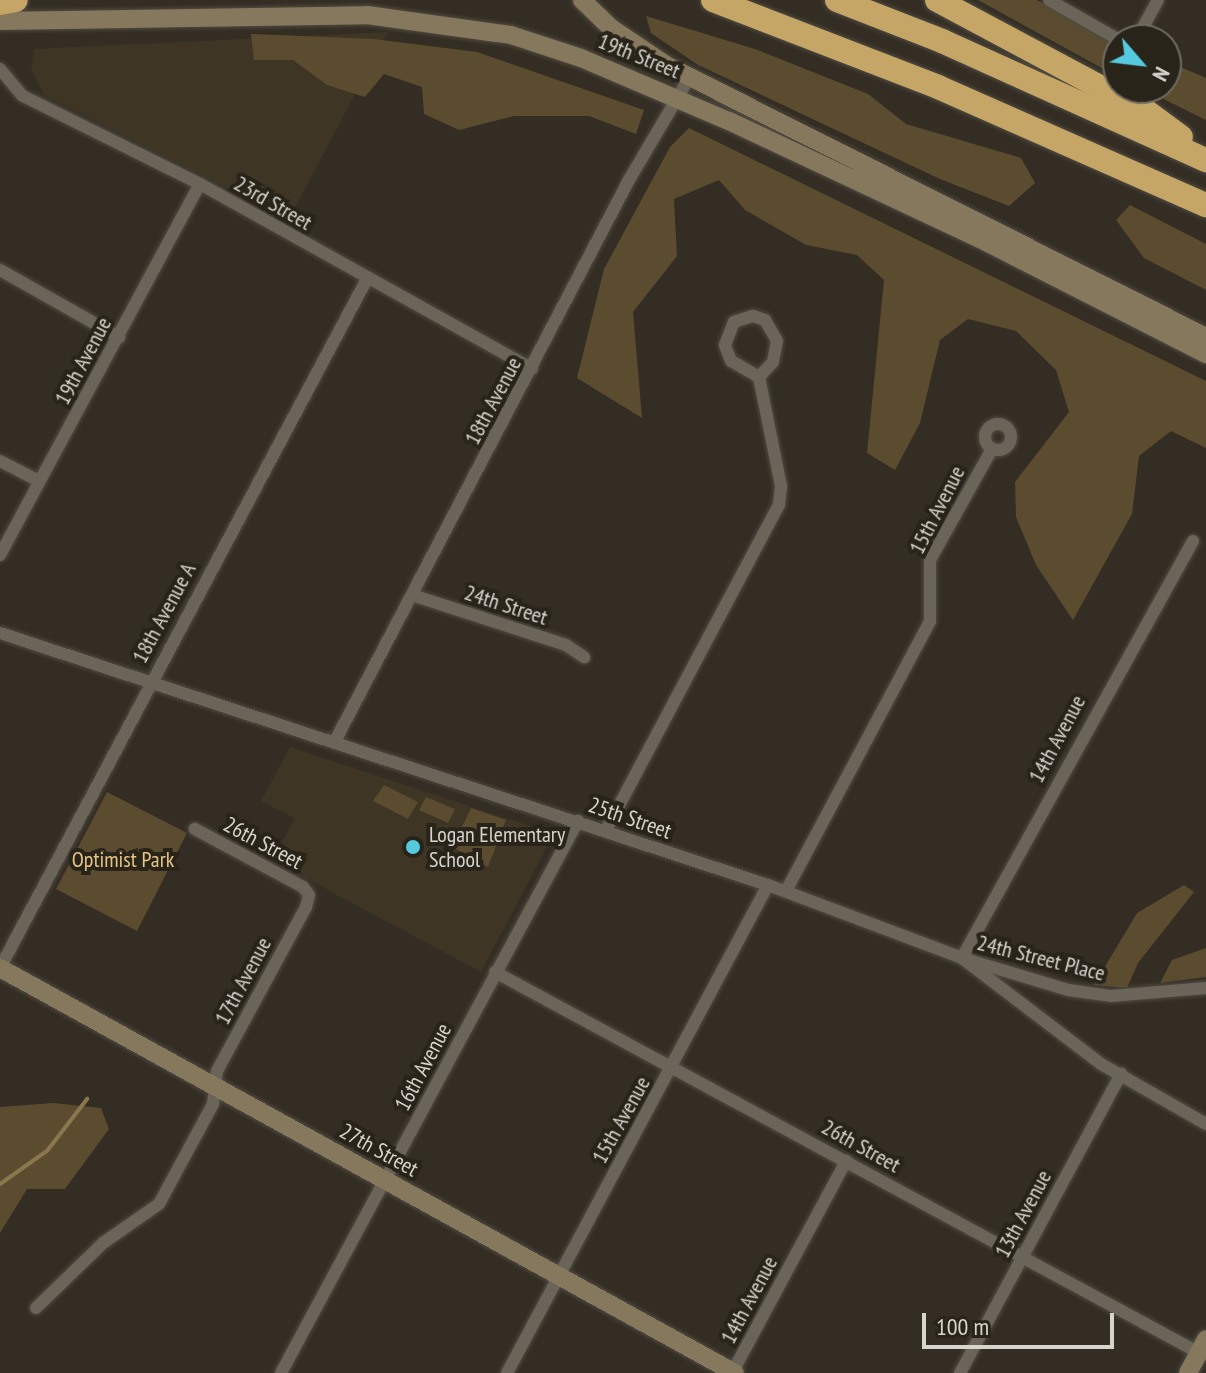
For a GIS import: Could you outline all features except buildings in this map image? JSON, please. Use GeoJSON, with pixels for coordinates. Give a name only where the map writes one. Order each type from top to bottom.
{"type":"FeatureCollection","features":[{"type":"Feature","properties":{"kind":"highway"},"geometry":{"type":"LineString","coordinates":[[0,3],[16,0]]}},
{"type":"Feature","properties":{"kind":"highway"},"geometry":{"type":"LineString","coordinates":[[713,0],[938,87],[1206,205]]}},
{"type":"Feature","properties":{"kind":"highway"},"geometry":{"type":"LineString","coordinates":[[837,0],[942,41],[1206,157]]}},
{"type":"Feature","properties":{"kind":"highway"},"geometry":{"type":"LineString","coordinates":[[937,0],[1147,112],[1206,157]]}},
{"type":"Feature","properties":{"kind":"main road","name":"19th Street"},"geometry":{"type":"LineString","coordinates":[[582,0],[629,42],[689,78],[1206,337]]}},
{"type":"Feature","properties":{"kind":"main road","name":"19th Street"},"geometry":{"type":"LineString","coordinates":[[0,21],[293,14],[427,20],[556,49],[677,97],[980,239],[1206,354]]}},
{"type":"Feature","properties":{"kind":"main road","name":"27th Street"},"geometry":{"type":"LineString","coordinates":[[0,968],[733,1373]]}},
{"type":"Feature","properties":{"kind":"main road"},"geometry":{"type":"LineString","coordinates":[[1188,1373],[1204,1349]]}},
{"type":"Feature","properties":{"kind":"street"},"geometry":{"type":"LineString","coordinates":[[1049,0],[1102,30]]}},
{"type":"Feature","properties":{"kind":"street"},"geometry":{"type":"LineString","coordinates":[[1145,24],[1158,0]]}},
{"type":"Feature","properties":{"kind":"street","name":"23rd Street"},"geometry":{"type":"LineString","coordinates":[[0,69],[23,96],[200,184],[532,369]]}},
{"type":"Feature","properties":{"kind":"street","name":"18th Avenue"},"geometry":{"type":"LineString","coordinates":[[334,743],[689,78]]}},
{"type":"Feature","properties":{"kind":"street","name":"19th Avenue"},"geometry":{"type":"LineString","coordinates":[[0,555],[200,184]]}},
{"type":"Feature","properties":{"kind":"street"},"geometry":{"type":"LineString","coordinates":[[0,270],[119,337]]}},
{"type":"Feature","properties":{"kind":"street","name":"18th Avenue A"},"geometry":{"type":"LineString","coordinates":[[0,968],[149,683],[367,279]]}},
{"type":"Feature","properties":{"kind":"street"},"geometry":{"type":"LineString","coordinates":[[606,830],[779,505],[781,486],[759,377],[731,361],[725,345],[734,322],[753,316],[765,320],[777,341],[773,362],[759,377]]}},
{"type":"Feature","properties":{"kind":"street","name":"15th Avenue"},"geometry":{"type":"LineString","coordinates":[[786,891],[930,621],[930,560],[992,449]]}},
{"type":"Feature","properties":{"kind":"street"},"geometry":{"type":"LineString","coordinates":[[0,461],[39,481]]}},
{"type":"Feature","properties":{"kind":"street","name":"14th Avenue"},"geometry":{"type":"LineString","coordinates":[[962,958],[1193,541]]}},
{"type":"Feature","properties":{"kind":"street","name":"24th Street"},"geometry":{"type":"LineString","coordinates":[[412,595],[566,645],[584,657]]}},
{"type":"Feature","properties":{"kind":"street","name":"25th Street"},"geometry":{"type":"LineString","coordinates":[[0,633],[606,830],[786,891],[962,958],[1019,1006],[1121,1074],[1206,1124]]}},
{"type":"Feature","properties":{"kind":"street","name":"16th Avenue"},"geometry":{"type":"LineString","coordinates":[[281,1373],[578,821]]}},
{"type":"Feature","properties":{"kind":"street","name":"26th Street"},"geometry":{"type":"LineString","coordinates":[[195,829],[309,895]]}},
{"type":"Feature","properties":{"kind":"street","name":"15th Avenue"},"geometry":{"type":"LineString","coordinates":[[507,1373],[768,885]]}},
{"type":"Feature","properties":{"kind":"street","name":"17th Avenue"},"geometry":{"type":"LineString","coordinates":[[36,1308],[103,1243],[159,1204],[213,1104],[217,1071],[309,895]]}},
{"type":"Feature","properties":{"kind":"street","name":"24th Street Place"},"geometry":{"type":"LineString","coordinates":[[962,958],[1068,990],[1111,996],[1206,988]]}},
{"type":"Feature","properties":{"kind":"street","name":"26th Street"},"geometry":{"type":"LineString","coordinates":[[495,972],[1204,1349]]}},
{"type":"Feature","properties":{"kind":"street","name":"13th Avenue"},"geometry":{"type":"LineString","coordinates":[[960,1373],[1121,1074]]}},
{"type":"Feature","properties":{"kind":"street","name":"14th Avenue"},"geometry":{"type":"LineString","coordinates":[[733,1373],[846,1161]]}},
{"type":"Feature","properties":{"kind":"shaded area"},"geometry":{"type":"Polygon","coordinates":[[[388,32],[289,219],[44,95],[31,69],[34,49],[388,32]]]}},
{"type":"Feature","properties":{"kind":"shaded area","name":"Logan Elementary School"},"geometry":{"type":"Polygon","coordinates":[[[290,747],[554,834],[481,972],[272,860],[295,818],[261,801],[290,747]]]}},
{"type":"Feature","properties":{"kind":"green space"},"geometry":{"type":"Polygon","coordinates":[[[978,0],[1037,0],[1102,36],[1102,68],[978,0]]]}},
{"type":"Feature","properties":{"kind":"green space"},"geometry":{"type":"Polygon","coordinates":[[[646,16],[755,49],[868,94],[906,124],[1021,158],[1035,183],[1009,206],[940,179],[698,65],[651,33],[646,16]]]}},
{"type":"Feature","properties":{"kind":"green space"},"geometry":{"type":"Polygon","coordinates":[[[251,34],[374,39],[477,52],[644,110],[636,134],[589,116],[514,116],[459,130],[424,114],[422,87],[384,74],[365,97],[327,85],[293,60],[254,60],[251,34]]]}},
{"type":"Feature","properties":{"kind":"green space"},"geometry":{"type":"Polygon","coordinates":[[[1182,68],[1206,78],[1206,120],[1174,104],[1182,104],[1182,68]]]}},
{"type":"Feature","properties":{"kind":"green space"},"geometry":{"type":"Polygon","coordinates":[[[689,128],[1206,381],[1206,448],[1171,431],[1139,456],[1132,514],[1073,620],[1036,565],[1016,517],[1015,482],[1069,412],[1056,370],[1016,331],[968,319],[940,340],[920,423],[895,470],[867,453],[884,280],[857,255],[806,245],[745,210],[719,180],[674,199],[677,256],[633,312],[642,418],[577,378],[604,269],[670,147],[689,128]]]}},
{"type":"Feature","properties":{"kind":"green space"},"geometry":{"type":"Polygon","coordinates":[[[1130,205],[1206,244],[1206,290],[1144,258],[1116,220],[1130,205]]]}},
{"type":"Feature","properties":{"kind":"green space"},"geometry":{"type":"Polygon","coordinates":[[[384,785],[418,802],[408,819],[373,801],[384,785]]]}},
{"type":"Feature","properties":{"kind":"green space","name":"Optimist Park"},"geometry":{"type":"Polygon","coordinates":[[[107,792],[187,833],[137,931],[56,889],[107,792]]]}},
{"type":"Feature","properties":{"kind":"green space"},"geometry":{"type":"Polygon","coordinates":[[[426,797],[455,809],[448,823],[419,810],[426,797]]]}},
{"type":"Feature","properties":{"kind":"green space"},"geometry":{"type":"Polygon","coordinates":[[[471,808],[506,820],[488,867],[452,847],[471,808]]]}},
{"type":"Feature","properties":{"kind":"green space"},"geometry":{"type":"Polygon","coordinates":[[[1184,885],[1194,892],[1138,963],[1127,988],[1094,985],[1137,913],[1184,885]]]}},
{"type":"Feature","properties":{"kind":"green space"},"geometry":{"type":"Polygon","coordinates":[[[1206,948],[1206,977],[1160,983],[1172,960],[1206,948]]]}},
{"type":"Feature","properties":{"kind":"green space"},"geometry":{"type":"Polygon","coordinates":[[[53,1103],[101,1108],[109,1129],[65,1189],[27,1189],[0,1233],[0,1107],[53,1103]]]}},
{"type":"Feature","properties":{"kind":"waterway"},"geometry":{"type":"LineString","coordinates":[[0,1184],[47,1151],[87,1099]]}},
{"type":"Feature","properties":{"kind":"place","name":"Logan Elementary School"},"geometry":{"type":"Point","coordinates":[413,847]}}]}
